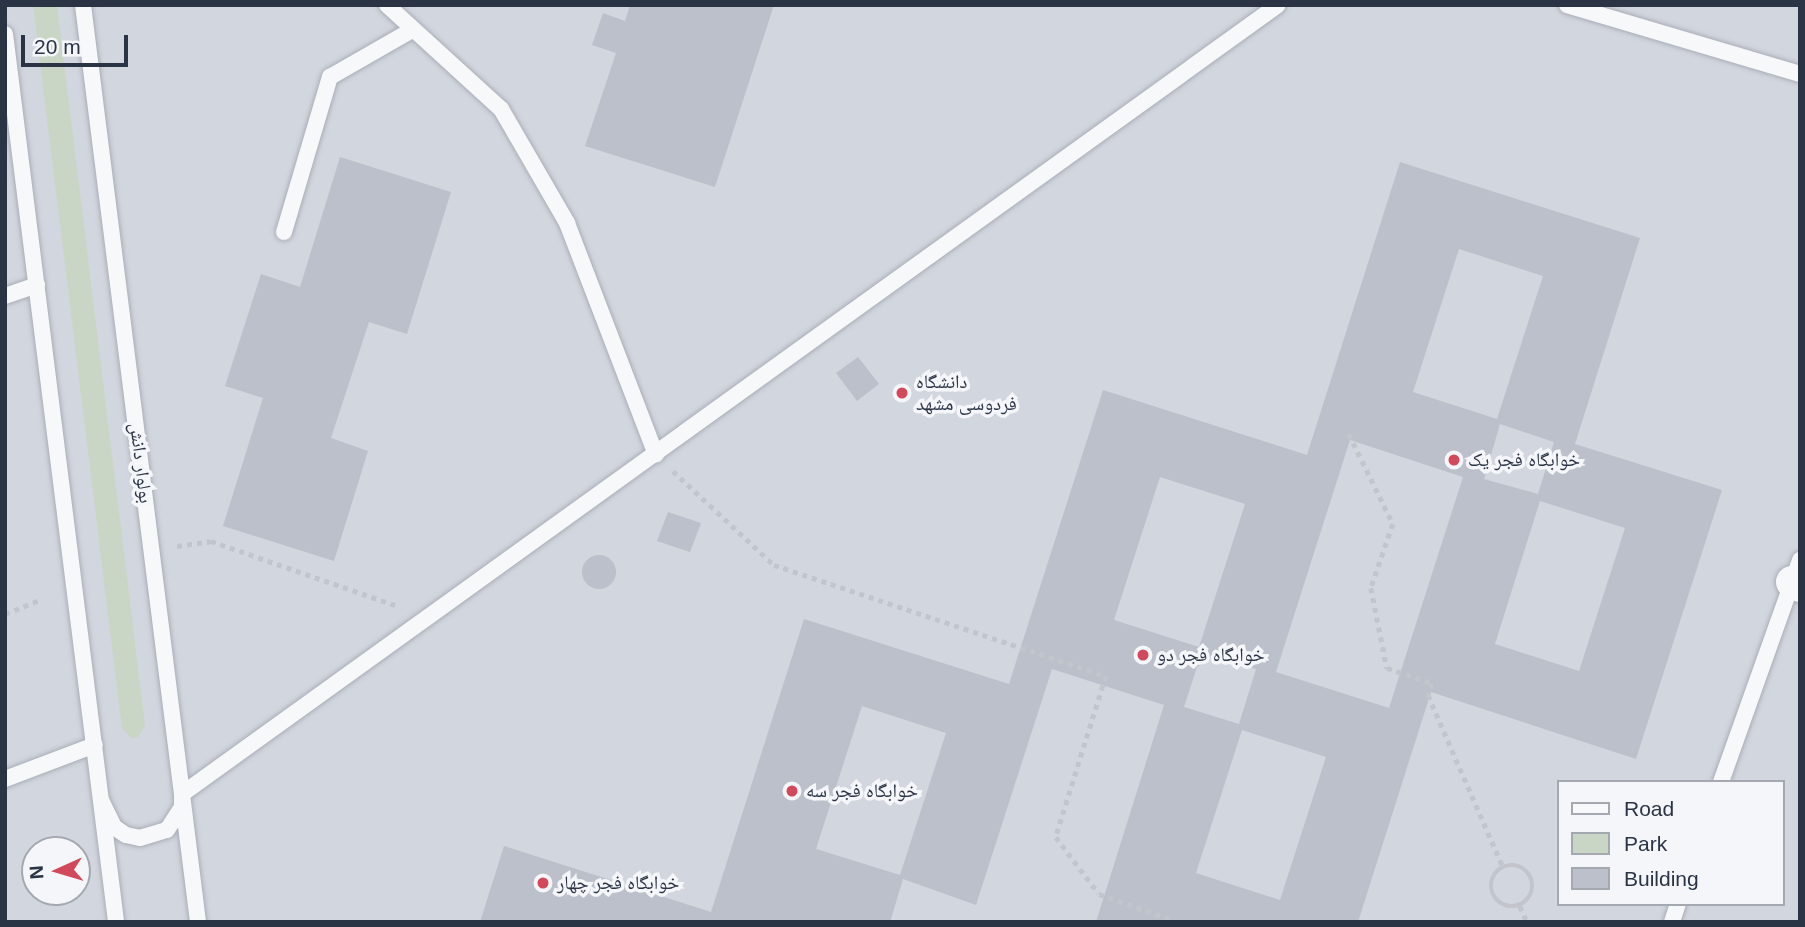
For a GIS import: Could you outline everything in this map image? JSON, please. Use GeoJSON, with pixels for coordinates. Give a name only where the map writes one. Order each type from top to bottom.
{"type":"FeatureCollection","features":[{"type":"Feature","properties":{"kind":"lane","name":"بولوار دانش"},"geometry":{"type":"LineString","coordinates":[[83,5],[198,922]]}},
{"type":"Feature","properties":{"kind":"lane"},"geometry":{"type":"LineString","coordinates":[[387,5],[501,109],[560,212],[656,455]]}},
{"type":"Feature","properties":{"kind":"lane"},"geometry":{"type":"LineString","coordinates":[[101,800],[114,827],[140,838],[167,830],[181,807],[182,794],[1278,5]]}},
{"type":"Feature","properties":{"kind":"lane"},"geometry":{"type":"LineString","coordinates":[[1567,5],[1800,74]]}},
{"type":"Feature","properties":{"kind":"lane"},"geometry":{"type":"LineString","coordinates":[[284,232],[330,77],[412,30]]}},
{"type":"Feature","properties":{"kind":"lane"},"geometry":{"type":"LineString","coordinates":[[5,34],[116,922]]}},
{"type":"Feature","properties":{"kind":"lane"},"geometry":{"type":"LineString","coordinates":[[5,296],[37,285]]}},
{"type":"Feature","properties":{"kind":"lane"},"geometry":{"type":"LineString","coordinates":[[1722,780],[1797,576]]}},
{"type":"Feature","properties":{"kind":"lane"},"geometry":{"type":"LineString","coordinates":[[5,779],[95,745]]}},
{"type":"Feature","properties":{"kind":"path"},"geometry":{"type":"LineString","coordinates":[[1349,434],[1393,524],[1371,588],[1387,667],[1432,683],[1428,695],[1503,867]]}},
{"type":"Feature","properties":{"kind":"path"},"geometry":{"type":"LineString","coordinates":[[656,455],[774,565],[1106,676],[1056,837],[1099,894],[1178,922]]}},
{"type":"Feature","properties":{"kind":"path"},"geometry":{"type":"LineString","coordinates":[[152,549],[211,541],[363,594]]}},
{"type":"Feature","properties":{"kind":"path"},"geometry":{"type":"LineString","coordinates":[[5,614],[40,600]]}},
{"type":"Feature","properties":{"kind":"path"},"geometry":{"type":"LineString","coordinates":[[1503,867],[1521,868],[1532,882],[1528,900],[1520,906],[1502,905],[1494,899],[1492,881],[1503,867]]}},
{"type":"Feature","properties":{"kind":"path"},"geometry":{"type":"LineString","coordinates":[[1520,906],[1527,922]]}},
{"type":"Feature","properties":{"kind":"shaded area","name":"دانشگاه فردوسی مشهد"},"geometry":{"type":"Polygon","coordinates":[[[5,5],[1800,5],[1800,922],[5,922],[5,5]]]}},
{"type":"Feature","properties":{"kind":"green space"},"geometry":{"type":"Polygon","coordinates":[[[33,5],[57,5],[145,725],[138,737],[131,738],[122,728],[33,5]]]}},
{"type":"Feature","properties":{"kind":"building"},"geometry":{"type":"Polygon","coordinates":[[[630,5],[774,5],[715,187],[585,146],[616,53],[592,45],[603,13],[625,21],[630,5]]]}},
{"type":"Feature","properties":{"kind":"building"},"geometry":{"type":"Polygon","coordinates":[[[340,157],[451,192],[407,334],[369,322],[331,438],[368,451],[334,561],[223,526],[263,398],[225,386],[261,274],[300,287],[340,157]]]}},
{"type":"Feature","properties":{"kind":"building"},"geometry":{"type":"Polygon","coordinates":[[[1400,162],[1640,238],[1575,444],[1722,490],[1636,759],[1431,692],[1358,922],[1096,922],[1164,705],[1052,669],[976,905],[903,879],[890,922],[480,922],[504,846],[711,912],[804,619],[1009,684],[1103,390],[1307,455],[1400,162]],[[1459,249],[1413,392],[1497,419],[1543,276],[1459,249]],[[1500,424],[1484,479],[1538,494],[1554,442],[1500,424]],[[1350,440],[1276,672],[1389,708],[1463,477],[1350,440]],[[1160,477],[1114,620],[1199,647],[1245,504],[1160,477]],[[1540,501],[1495,644],[1579,671],[1625,528],[1540,501]],[[1216,657],[1197,667],[1184,707],[1239,724],[1256,669],[1216,657]],[[862,706],[816,849],[900,875],[946,733],[862,706]],[[1242,730],[1196,873],[1280,900],[1326,757],[1242,730]]]}},
{"type":"Feature","properties":{"kind":"building"},"geometry":{"type":"Polygon","coordinates":[[[858,357],[879,384],[857,401],[836,373],[858,357]]]}},
{"type":"Feature","properties":{"kind":"building"},"geometry":{"type":"Polygon","coordinates":[[[668,512],[701,523],[690,552],[657,541],[668,512]]]}},
{"type":"Feature","properties":{"kind":"building"},"geometry":{"type":"Polygon","coordinates":[[[599,555],[611,560],[616,572],[611,584],[599,589],[587,584],[582,572],[587,560],[599,555]]]}},
{"type":"Feature","properties":{"kind":"place","name":"دانشگاه فردوسی مشهد"},"geometry":{"type":"Point","coordinates":[902,393]}},
{"type":"Feature","properties":{"kind":"place","name":"خوابگاه فجر یک"},"geometry":{"type":"Point","coordinates":[1454,460]}},
{"type":"Feature","properties":{"kind":"place","name":"خوابگاه فجر دو"},"geometry":{"type":"Point","coordinates":[1143,655]}},
{"type":"Feature","properties":{"kind":"place","name":"خوابگاه فجر سه"},"geometry":{"type":"Point","coordinates":[792,791]}},
{"type":"Feature","properties":{"kind":"place","name":"خوابگاه فجر چهار"},"geometry":{"type":"Point","coordinates":[543,883]}}]}
